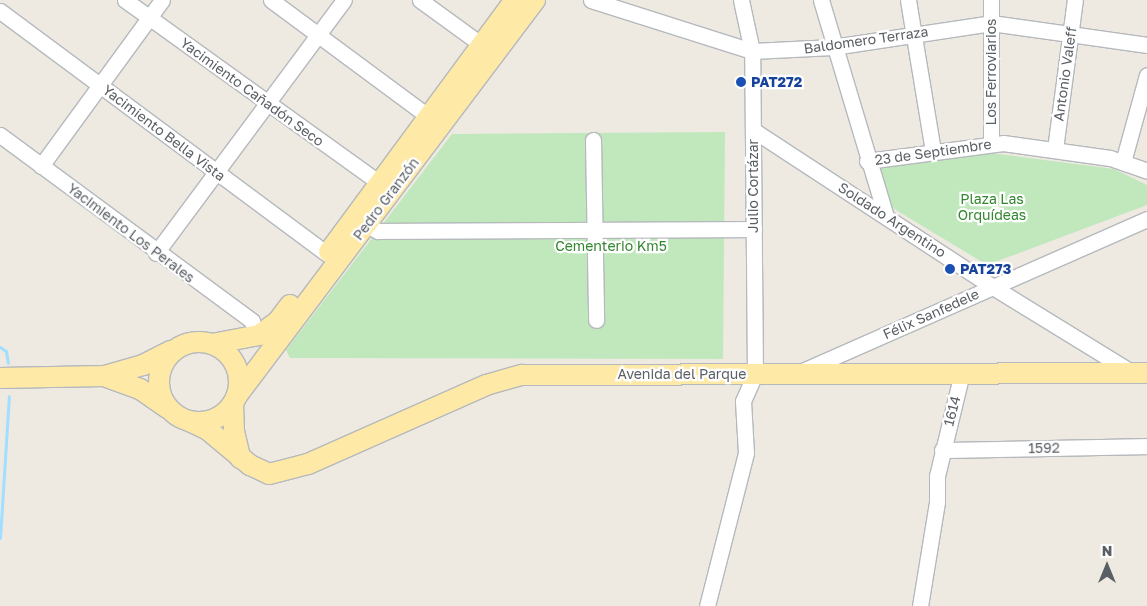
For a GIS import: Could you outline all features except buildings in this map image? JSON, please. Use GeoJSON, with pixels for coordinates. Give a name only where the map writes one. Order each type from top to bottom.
{"type":"FeatureCollection","features":[{"type":"Feature","properties":{"kind":"main road","name":"Pedro Granzón"},"geometry":{"type":"LineString","coordinates":[[235,400],[360,222],[470,75],[482,45],[515,0]]}},
{"type":"Feature","properties":{"kind":"main road","name":"Pedro Granzón"},"geometry":{"type":"LineString","coordinates":[[212,344],[256,336],[278,321],[327,254],[360,222],[380,183],[429,117],[470,75],[535,0]]}},
{"type":"Feature","properties":{"kind":"main road"},"geometry":{"type":"LineString","coordinates":[[0,378],[104,376],[143,364],[177,348],[198,341],[212,344],[225,351],[234,362],[239,376],[235,400],[234,431],[240,458]]}},
{"type":"Feature","properties":{"kind":"main road"},"geometry":{"type":"LineString","coordinates":[[170,410],[159,392],[158,377],[163,363],[177,348]]}},
{"type":"Feature","properties":{"kind":"main road","name":"Avenida del Parque"},"geometry":{"type":"LineString","coordinates":[[188,421],[213,434],[240,458],[269,474],[292,470],[486,385],[522,375],[962,373],[1142,376]]}},
{"type":"Feature","properties":{"kind":"main road"},"geometry":{"type":"LineString","coordinates":[[104,376],[140,389],[188,421],[203,422],[217,418],[235,400]]}},
{"type":"Feature","properties":{"kind":"street","name":"Yacimiento Cañadón Seco"},"geometry":{"type":"LineString","coordinates":[[125,0],[380,183]]}},
{"type":"Feature","properties":{"kind":"street"},"geometry":{"type":"LineString","coordinates":[[41,166],[162,0]]}},
{"type":"Feature","properties":{"kind":"street"},"geometry":{"type":"LineString","coordinates":[[270,0],[429,117]]}},
{"type":"Feature","properties":{"kind":"street"},"geometry":{"type":"LineString","coordinates":[[156,253],[344,0]]}},
{"type":"Feature","properties":{"kind":"street"},"geometry":{"type":"LineString","coordinates":[[420,0],[482,45]]}},
{"type":"Feature","properties":{"kind":"street","name":"Baldomero Terraza"},"geometry":{"type":"LineString","coordinates":[[591,0],[752,52],[833,47],[991,23],[1070,32],[1147,45]]}},
{"type":"Feature","properties":{"kind":"street","name":"Julio Cortázar"},"geometry":{"type":"LineString","coordinates":[[741,0],[752,52],[755,374]]}},
{"type":"Feature","properties":{"kind":"street"},"geometry":{"type":"LineString","coordinates":[[821,0],[867,161],[885,214]]}},
{"type":"Feature","properties":{"kind":"street"},"geometry":{"type":"LineString","coordinates":[[908,0],[934,151]]}},
{"type":"Feature","properties":{"kind":"street","name":"Los Ferroviarios"},"geometry":{"type":"LineString","coordinates":[[990,143],[991,0]]}},
{"type":"Feature","properties":{"kind":"street","name":"Antonio Valeff"},"geometry":{"type":"LineString","coordinates":[[1055,149],[1075,0]]}},
{"type":"Feature","properties":{"kind":"street","name":"Yacimiento Bella Vista"},"geometry":{"type":"LineString","coordinates":[[0,12],[327,254]]}},
{"type":"Feature","properties":{"kind":"street"},"geometry":{"type":"LineString","coordinates":[[1123,162],[1147,75]]}},
{"type":"Feature","properties":{"kind":"street","name":"Soldado Argentino"},"geometry":{"type":"LineString","coordinates":[[753,130],[885,214],[993,287],[1142,376]]}},
{"type":"Feature","properties":{"kind":"street","name":"Yacimiento Los Perales"},"geometry":{"type":"LineString","coordinates":[[0,135],[156,253],[252,321],[256,336]]}},
{"type":"Feature","properties":{"kind":"street"},"geometry":{"type":"LineString","coordinates":[[593,140],[596,320]]}},
{"type":"Feature","properties":{"kind":"street","name":"23 de Septiembre"},"geometry":{"type":"LineString","coordinates":[[867,161],[990,143],[1055,149],[1123,162],[1147,171]]}},
{"type":"Feature","properties":{"kind":"street","name":"Félix Sanfedele"},"geometry":{"type":"LineString","coordinates":[[797,374],[1147,218]]}},
{"type":"Feature","properties":{"kind":"street"},"geometry":{"type":"LineString","coordinates":[[360,222],[378,230],[754,229]]}},
{"type":"Feature","properties":{"kind":"street","name":"1614"},"geometry":{"type":"LineString","coordinates":[[920,606],[942,450],[962,373]]}},
{"type":"Feature","properties":{"kind":"street"},"geometry":{"type":"LineString","coordinates":[[707,606],[746,453],[743,401],[755,374]]}},
{"type":"Feature","properties":{"kind":"street","name":"1592"},"geometry":{"type":"LineString","coordinates":[[942,450],[1147,446]]}},
{"type":"Feature","properties":{"kind":"green space","name":"Cementerio Km5"},"geometry":{"type":"Polygon","coordinates":[[[725,132],[723,359],[290,358],[286,350],[452,134],[725,132]]]}},
{"type":"Feature","properties":{"kind":"green space","name":"Plaza Las Orquídeas"},"geometry":{"type":"Polygon","coordinates":[[[991,153],[1114,169],[1147,185],[1147,205],[987,265],[891,207],[880,168],[991,153]]]}},
{"type":"Feature","properties":{"kind":"waterway"},"geometry":{"type":"LineString","coordinates":[[0,347],[6,351],[8,363]]}},
{"type":"Feature","properties":{"kind":"waterway"},"geometry":{"type":"LineString","coordinates":[[0,538],[9,396]]}},
{"type":"Feature","properties":{"kind":"place","name":"PAT272"},"geometry":{"type":"Point","coordinates":[741,82]}},
{"type":"Feature","properties":{"kind":"place","name":"PAT273"},"geometry":{"type":"Point","coordinates":[950,269]}}]}
